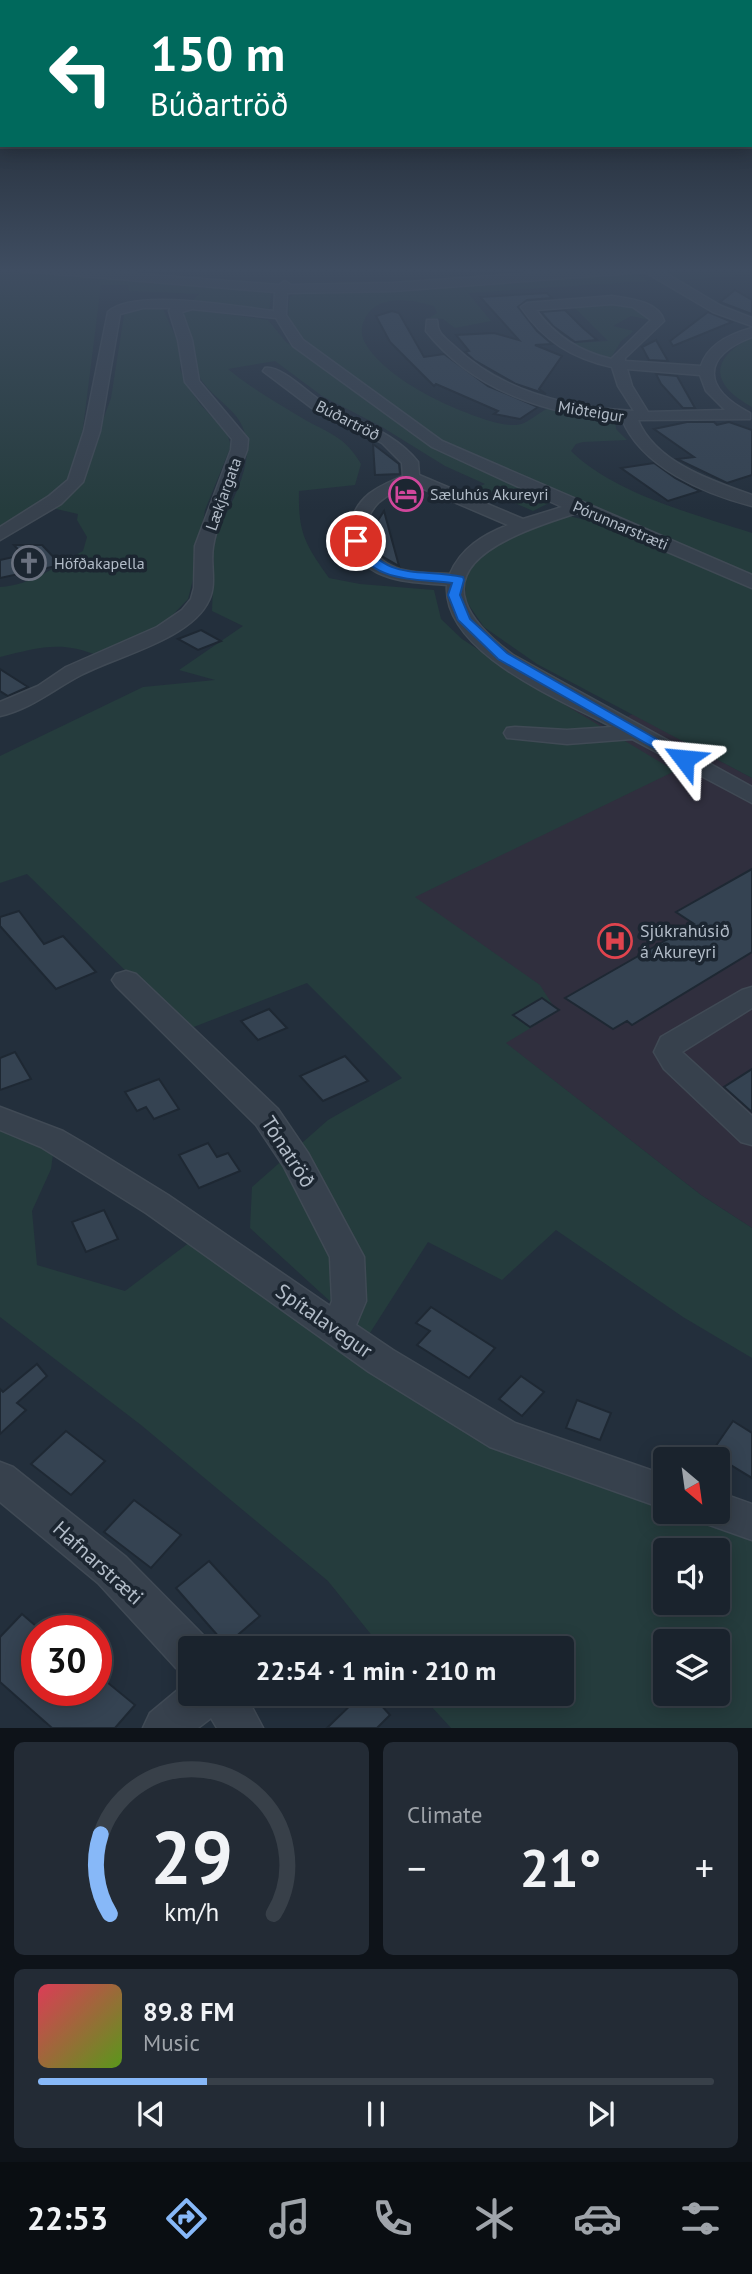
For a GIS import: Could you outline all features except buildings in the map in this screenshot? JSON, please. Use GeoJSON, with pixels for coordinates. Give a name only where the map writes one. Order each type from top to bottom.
{"type":"FeatureCollection","features":[{"type":"Feature","properties":{"kind":"street"},"geometry":{"type":"LineString","coordinates":[[0,535],[55,500],[75,482],[92,431],[107,349]]}},
{"type":"Feature","properties":{"kind":"street","name":"Lækjargata"},"geometry":{"type":"LineString","coordinates":[[0,710],[45,690],[73,671],[173,626],[189,614],[200,600],[203,588],[204,546],[239,450],[240,439],[192,382],[186,349]]}},
{"type":"Feature","properties":{"kind":"street","name":"Þórunnarstræti"},"geometry":{"type":"LineString","coordinates":[[306,349],[414,429],[474,462],[752,582]]}},
{"type":"Feature","properties":{"kind":"street","name":"Miðteigur"},"geometry":{"type":"LineString","coordinates":[[448,349],[467,365],[509,390],[565,408],[682,418],[746,417]]}},
{"type":"Feature","properties":{"kind":"street"},"geometry":{"type":"LineString","coordinates":[[570,349],[593,360],[706,371]]}},
{"type":"Feature","properties":{"kind":"street"},"geometry":{"type":"LineString","coordinates":[[625,349],[618,357],[618,364],[635,414],[634,434],[665,460],[690,475],[752,501]]}},
{"type":"Feature","properties":{"kind":"street"},"geometry":{"type":"LineString","coordinates":[[719,349],[706,371],[709,387],[746,417]]}},
{"type":"Feature","properties":{"kind":"street","name":"Búðartröð"},"geometry":{"type":"LineString","coordinates":[[270,371],[317,405],[387,440],[410,462],[411,478]]}},
{"type":"Feature","properties":{"kind":"street"},"geometry":{"type":"LineString","coordinates":[[458,580],[392,573],[365,557],[356,541],[358,525],[371,501],[380,493],[411,478],[525,526]]}},
{"type":"Feature","properties":{"kind":"street"},"geometry":{"type":"LineString","coordinates":[[578,507],[490,541],[472,553],[461,570],[454,595],[464,620],[486,642],[526,670],[752,796]]}},
{"type":"Feature","properties":{"kind":"street"},"geometry":{"type":"LineString","coordinates":[[515,733],[566,737],[637,732]]}},
{"type":"Feature","properties":{"kind":"street","name":"Tónatröð"},"geometry":{"type":"LineString","coordinates":[[126,980],[267,1117],[297,1161],[346,1257],[349,1301],[337,1329]]}},
{"type":"Feature","properties":{"kind":"street"},"geometry":{"type":"LineString","coordinates":[[752,996],[671,1044],[667,1052],[674,1062],[752,1134]]}},
{"type":"Feature","properties":{"kind":"street","name":"Spítalavegur"},"geometry":{"type":"LineString","coordinates":[[0,1118],[76,1153],[168,1212],[381,1361],[503,1435],[653,1488]]}},
{"type":"Feature","properties":{"kind":"street","name":"Hafnarstræti"},"geometry":{"type":"LineString","coordinates":[[0,1479],[112,1570],[178,1639]]}},
{"type":"Feature","properties":{"kind":"street"},"geometry":{"type":"LineString","coordinates":[[730,1514],[752,1522]]}},
{"type":"Feature","properties":{"kind":"street"},"geometry":{"type":"LineString","coordinates":[[165,1728],[192,1706]]}},
{"type":"Feature","properties":{"kind":"street"},"geometry":{"type":"LineString","coordinates":[[228,1706],[241,1728]]}},
{"type":"Feature","properties":{"kind":"shaded area","name":"Sjúkrahúsið á Akureyri"},"geometry":{"type":"Polygon","coordinates":[[[537,688],[605,727],[633,714],[752,778],[752,1228],[701,1195],[505,1043],[414,896],[537,688]]]}},
{"type":"Feature","properties":{"kind":"green space"},"geometry":{"type":"Polygon","coordinates":[[[0,349],[93,349],[81,444],[72,473],[66,483],[0,530],[0,349]]]}},
{"type":"Feature","properties":{"kind":"green space"},"geometry":{"type":"Polygon","coordinates":[[[119,349],[181,349],[180,369],[186,383],[199,403],[227,433],[231,446],[205,510],[197,564],[188,599],[161,627],[98,656],[72,648],[49,647],[0,657],[0,587],[33,579],[83,551],[87,537],[77,520],[78,514],[52,508],[78,487],[111,398],[119,349]]]}},
{"type":"Feature","properties":{"kind":"green space"},"geometry":{"type":"Polygon","coordinates":[[[192,349],[295,349],[408,431],[455,458],[551,502],[533,511],[478,487],[485,484],[445,466],[382,427],[322,396],[275,361],[228,369],[274,401],[335,436],[349,447],[361,464],[355,485],[299,491],[300,518],[305,538],[329,578],[360,584],[434,590],[441,619],[462,639],[537,688],[675,771],[415,897],[540,985],[557,1012],[506,1043],[701,1195],[752,1228],[752,1358],[683,1317],[556,1230],[502,1280],[428,1242],[368,1336],[250,1228],[252,1187],[328,1120],[402,1078],[307,983],[186,1030],[27,874],[0,883],[0,756],[143,687],[215,680],[179,670],[243,626],[212,611],[214,560],[210,546],[241,481],[247,447],[244,431],[236,416],[206,386],[195,364],[192,349]]]}},
{"type":"Feature","properties":{"kind":"green space"},"geometry":{"type":"Polygon","coordinates":[[[313,349],[370,349],[394,374],[422,392],[450,406],[502,424],[518,425],[552,407],[615,417],[616,429],[627,440],[583,442],[576,444],[571,451],[589,466],[632,491],[752,533],[752,575],[448,444],[313,349]]]}},
{"type":"Feature","properties":{"kind":"green space"},"geometry":{"type":"Polygon","coordinates":[[[583,349],[617,349],[611,358],[604,360],[583,349]]]}},
{"type":"Feature","properties":{"kind":"green space"},"geometry":{"type":"Polygon","coordinates":[[[734,349],[752,349],[752,407],[738,398],[722,381],[722,363],[734,349]]]}},
{"type":"Feature","properties":{"kind":"green space"},"geometry":{"type":"Polygon","coordinates":[[[569,516],[598,523],[752,587],[752,778],[537,664],[484,627],[466,601],[465,579],[476,558],[498,542],[569,516]]]}},
{"type":"Feature","properties":{"kind":"green space"},"geometry":{"type":"Polygon","coordinates":[[[0,1127],[53,1154],[51,1169],[32,1211],[37,1265],[125,1291],[194,1239],[356,1354],[653,1499],[653,1524],[718,1524],[752,1536],[752,1728],[451,1728],[431,1706],[574,1706],[574,1636],[372,1636],[328,1581],[141,1425],[0,1317],[0,1127]]]}},
{"type":"Feature","properties":{"kind":"place","name":"Sæluhús Akureyri"},"geometry":{"type":"Point","coordinates":[406,494]}},
{"type":"Feature","properties":{"kind":"place","name":"Höfðakapella"},"geometry":{"type":"Point","coordinates":[29,563]}},
{"type":"Feature","properties":{"kind":"place","name":"Sjúkrahúsið á Akureyri"},"geometry":{"type":"Point","coordinates":[615,941]}},
{"type":"Feature","properties":{"kind":"route"},"geometry":{"type":"LineString","coordinates":[[356,541],[365,557],[392,573],[458,580],[454,595],[464,620],[502,656],[684,759]]}}]}
